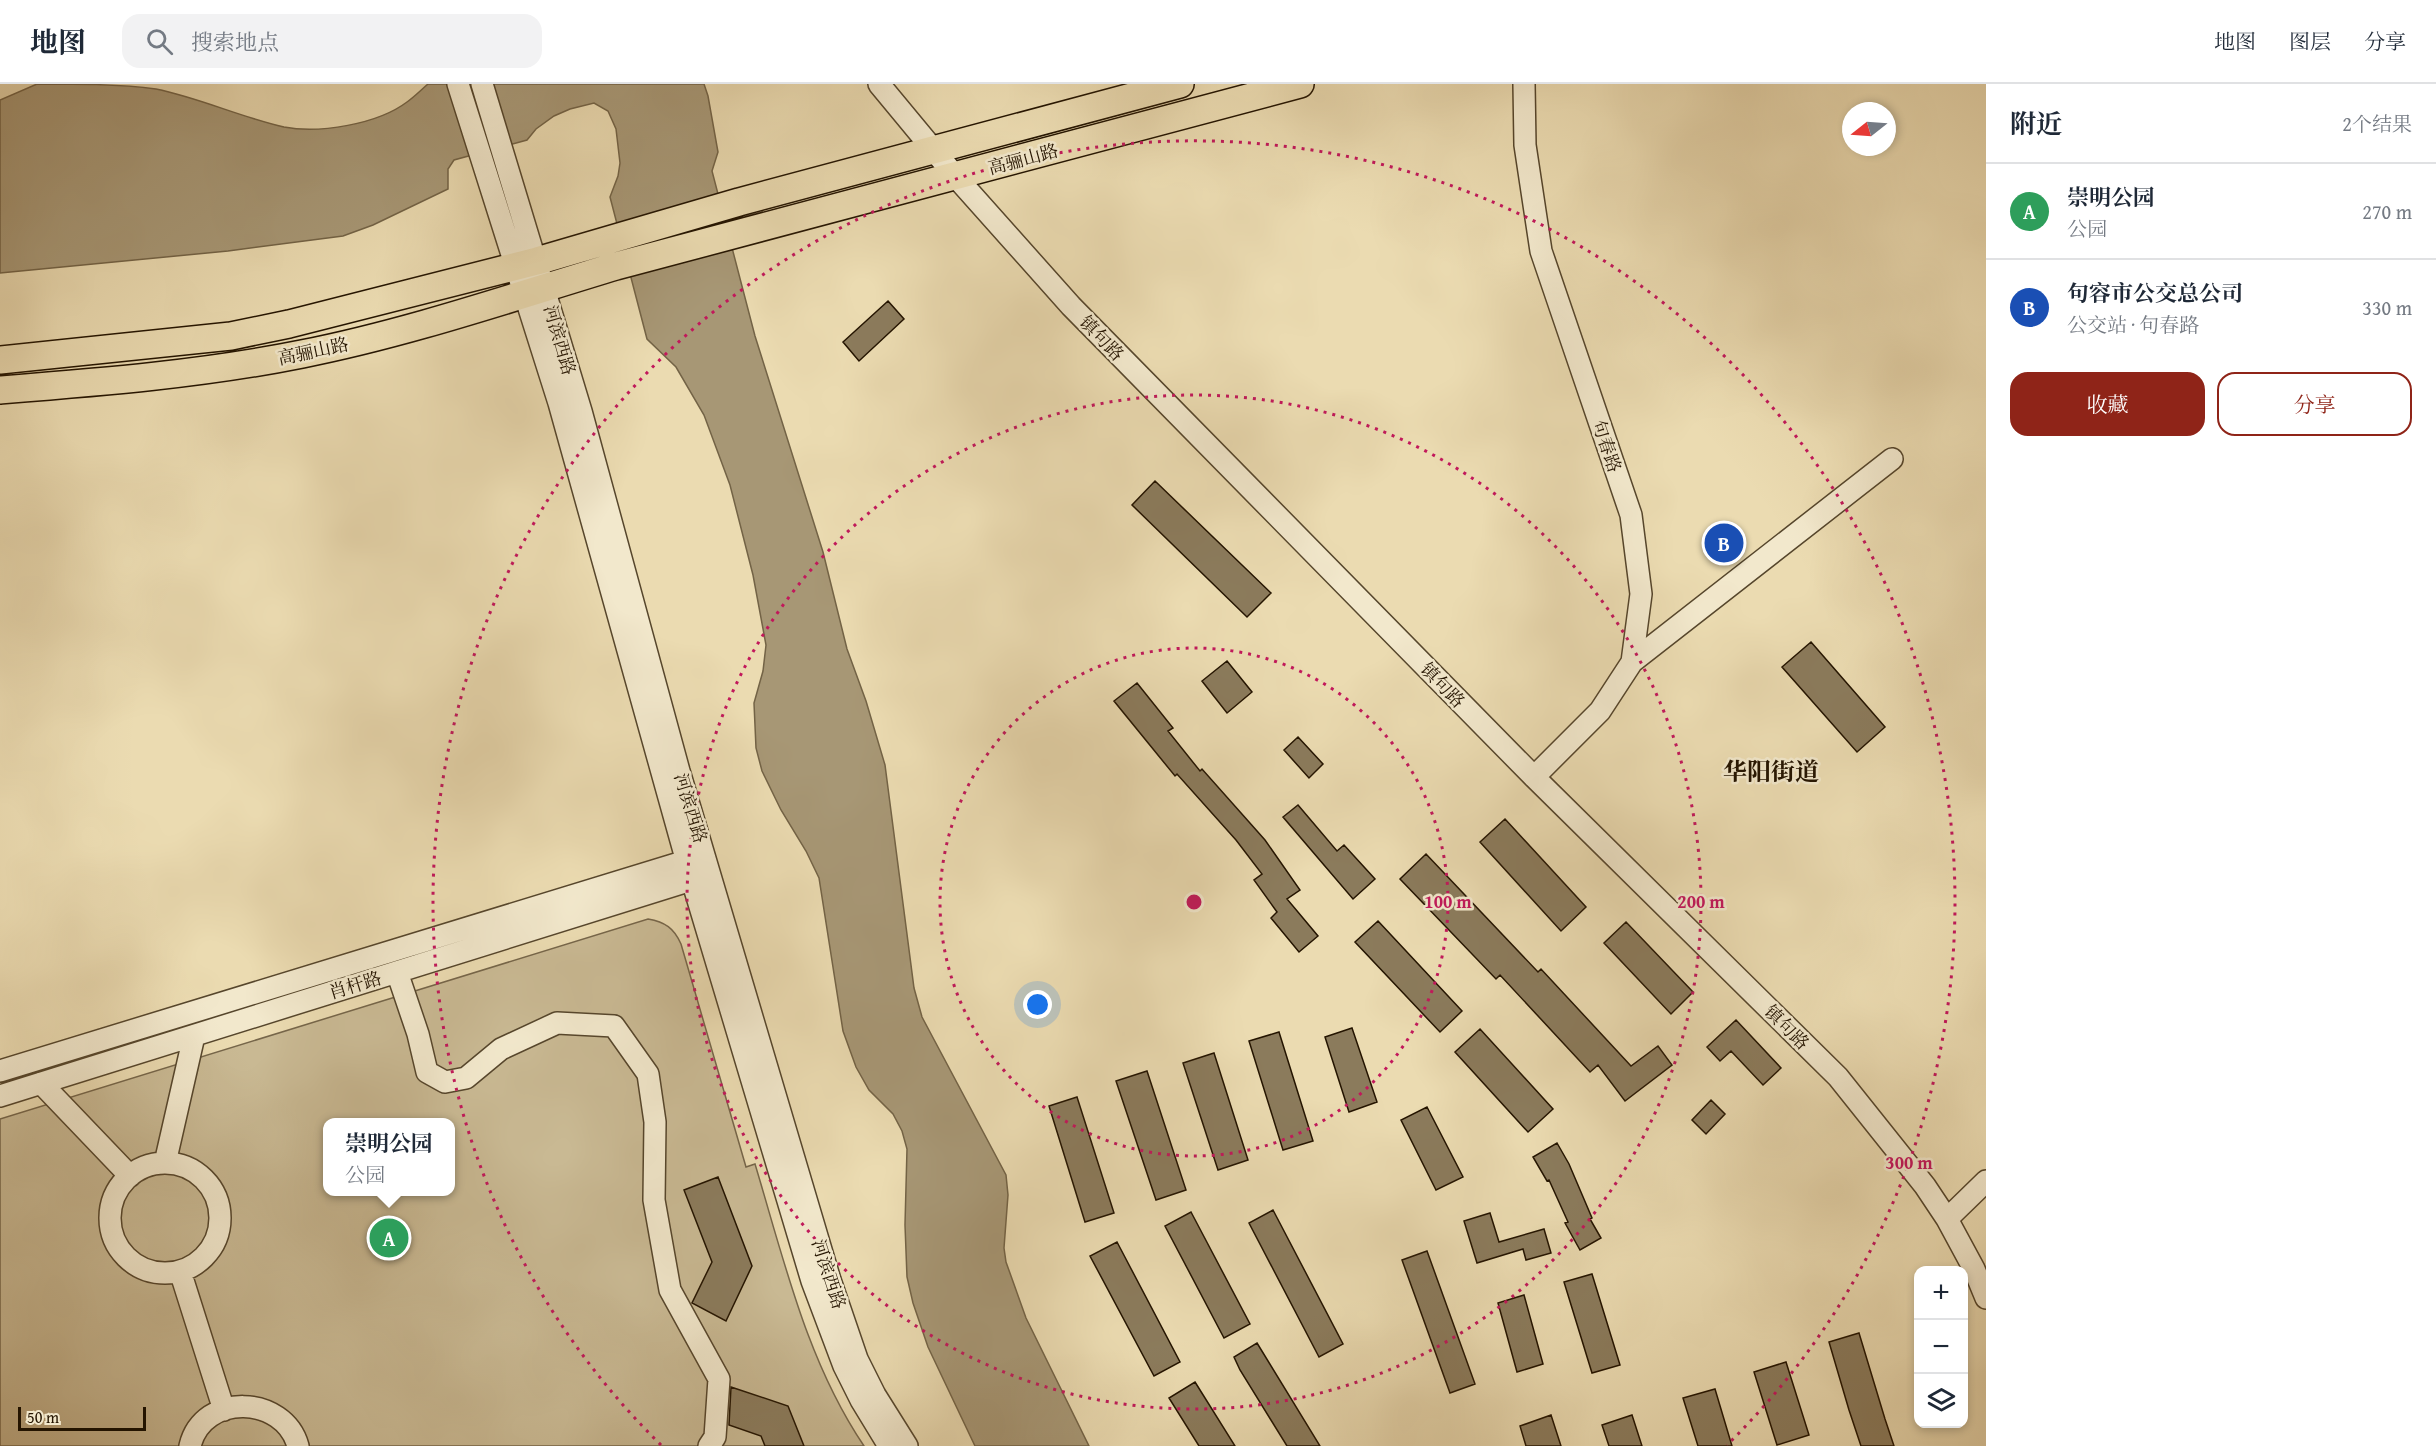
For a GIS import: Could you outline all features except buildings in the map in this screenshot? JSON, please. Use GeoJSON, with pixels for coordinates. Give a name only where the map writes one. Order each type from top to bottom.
{"type":"FeatureCollection","features":[{"type":"Feature","properties":{"kind":"main road","name":"高骊山路"},"geometry":{"type":"LineString","coordinates":[[0,360],[231,336],[360,307],[527,264],[739,202],[934,152],[1180,84]]}},
{"type":"Feature","properties":{"kind":"main road","name":"高骊山路"},"geometry":{"type":"LineString","coordinates":[[0,390],[226,367],[302,354],[359,341],[616,266],[1300,84]]}},
{"type":"Feature","properties":{"kind":"street","name":"河滨西路"},"geometry":{"type":"LineString","coordinates":[[458,84],[483,166],[527,264]]}},
{"type":"Feature","properties":{"kind":"street","name":"河滨西路"},"geometry":{"type":"LineString","coordinates":[[482,84],[505,158],[559,403],[699,867],[857,1359],[875,1395],[907,1446]]}},
{"type":"Feature","properties":{"kind":"street","name":"镇句路"},"geometry":{"type":"LineString","coordinates":[[879,84],[934,152],[1071,306],[1534,777],[1838,1077],[1924,1186],[1947,1219],[1974,1269],[1986,1298]]}},
{"type":"Feature","properties":{"kind":"street","name":"句春路"},"geometry":{"type":"LineString","coordinates":[[1524,84],[1525,145],[1541,251],[1631,515],[1641,594],[1632,662],[1600,711],[1534,777]]}},
{"type":"Feature","properties":{"kind":"street"},"geometry":{"type":"LineString","coordinates":[[1632,662],[1892,459]]}},
{"type":"Feature","properties":{"kind":"street","name":"河滨西路"},"geometry":{"type":"LineString","coordinates":[[699,867],[812,1281],[844,1366],[861,1400],[889,1446]]}},
{"type":"Feature","properties":{"kind":"street","name":"肖杆路"},"geometry":{"type":"LineString","coordinates":[[0,1096],[397,972],[699,867]]}},
{"type":"Feature","properties":{"kind":"street","name":"肖杆路"},"geometry":{"type":"LineString","coordinates":[[0,1071],[699,867]]}},
{"type":"Feature","properties":{"kind":"street"},"geometry":{"type":"LineString","coordinates":[[397,972],[418,1034],[427,1072],[445,1082],[466,1078],[501,1049],[557,1023],[614,1026],[648,1074],[656,1122],[654,1200],[670,1290],[718,1379],[715,1437],[709,1446]]}},
{"type":"Feature","properties":{"kind":"street"},"geometry":{"type":"LineString","coordinates":[[165,1163],[194,1036]]}},
{"type":"Feature","properties":{"kind":"street"},"geometry":{"type":"LineString","coordinates":[[41,1083],[130,1176]]}},
{"type":"Feature","properties":{"kind":"street"},"geometry":{"type":"LineString","coordinates":[[165,1163],[184,1167],[199,1175],[211,1188],[218,1203],[220,1220],[217,1238],[196,1264],[180,1271],[163,1273],[146,1270],[130,1260],[118,1245],[111,1227],[111,1208],[118,1191],[130,1176],[147,1166],[165,1163]]}},
{"type":"Feature","properties":{"kind":"street"},"geometry":{"type":"LineString","coordinates":[[1947,1219],[1986,1181]]}},
{"type":"Feature","properties":{"kind":"street"},"geometry":{"type":"LineString","coordinates":[[180,1271],[224,1410]]}},
{"type":"Feature","properties":{"kind":"street"},"geometry":{"type":"LineString","coordinates":[[190,1446],[201,1425],[215,1413],[232,1407],[250,1406],[268,1411],[284,1422],[296,1438],[298,1446]]}},
{"type":"Feature","properties":{"kind":"shaded area"},"geometry":{"type":"Polygon","coordinates":[[[37,84],[111,85],[156,89],[268,123],[298,129],[314,129],[348,125],[380,116],[407,102],[428,84],[704,84],[718,152],[712,171],[755,336],[823,552],[847,649],[866,701],[885,765],[914,988],[922,1017],[1006,1175],[1008,1195],[1004,1248],[1006,1262],[1026,1318],[1089,1446],[975,1446],[928,1347],[907,1277],[905,1225],[907,1149],[902,1131],[893,1114],[869,1090],[856,1067],[843,1031],[819,878],[762,771],[756,748],[754,703],[763,671],[766,645],[753,575],[730,485],[704,415],[676,367],[647,339],[610,197],[620,163],[616,129],[608,111],[594,103],[570,109],[554,116],[536,129],[527,140],[454,160],[448,169],[448,189],[373,225],[343,236],[228,251],[0,273],[0,100],[37,84]]]}},
{"type":"Feature","properties":{"kind":"shaded area"},"geometry":{"type":"Polygon","coordinates":[[[648,919],[659,922],[672,930],[681,944],[746,1167],[755,1164],[787,1273],[812,1345],[844,1414],[864,1446],[0,1446],[0,1119],[648,919]]]}},
{"type":"Feature","properties":{"kind":"place","name":"句容市公交总公司"},"geometry":{"type":"Point","coordinates":[1724,543]}},
{"type":"Feature","properties":{"kind":"place","name":"崇明公园"},"geometry":{"type":"Point","coordinates":[389,1238]}},
{"type":"Feature","properties":{"kind":"district","name":"华阳街道"},"geometry":{"type":"Point","coordinates":[1771,771]}}]}
